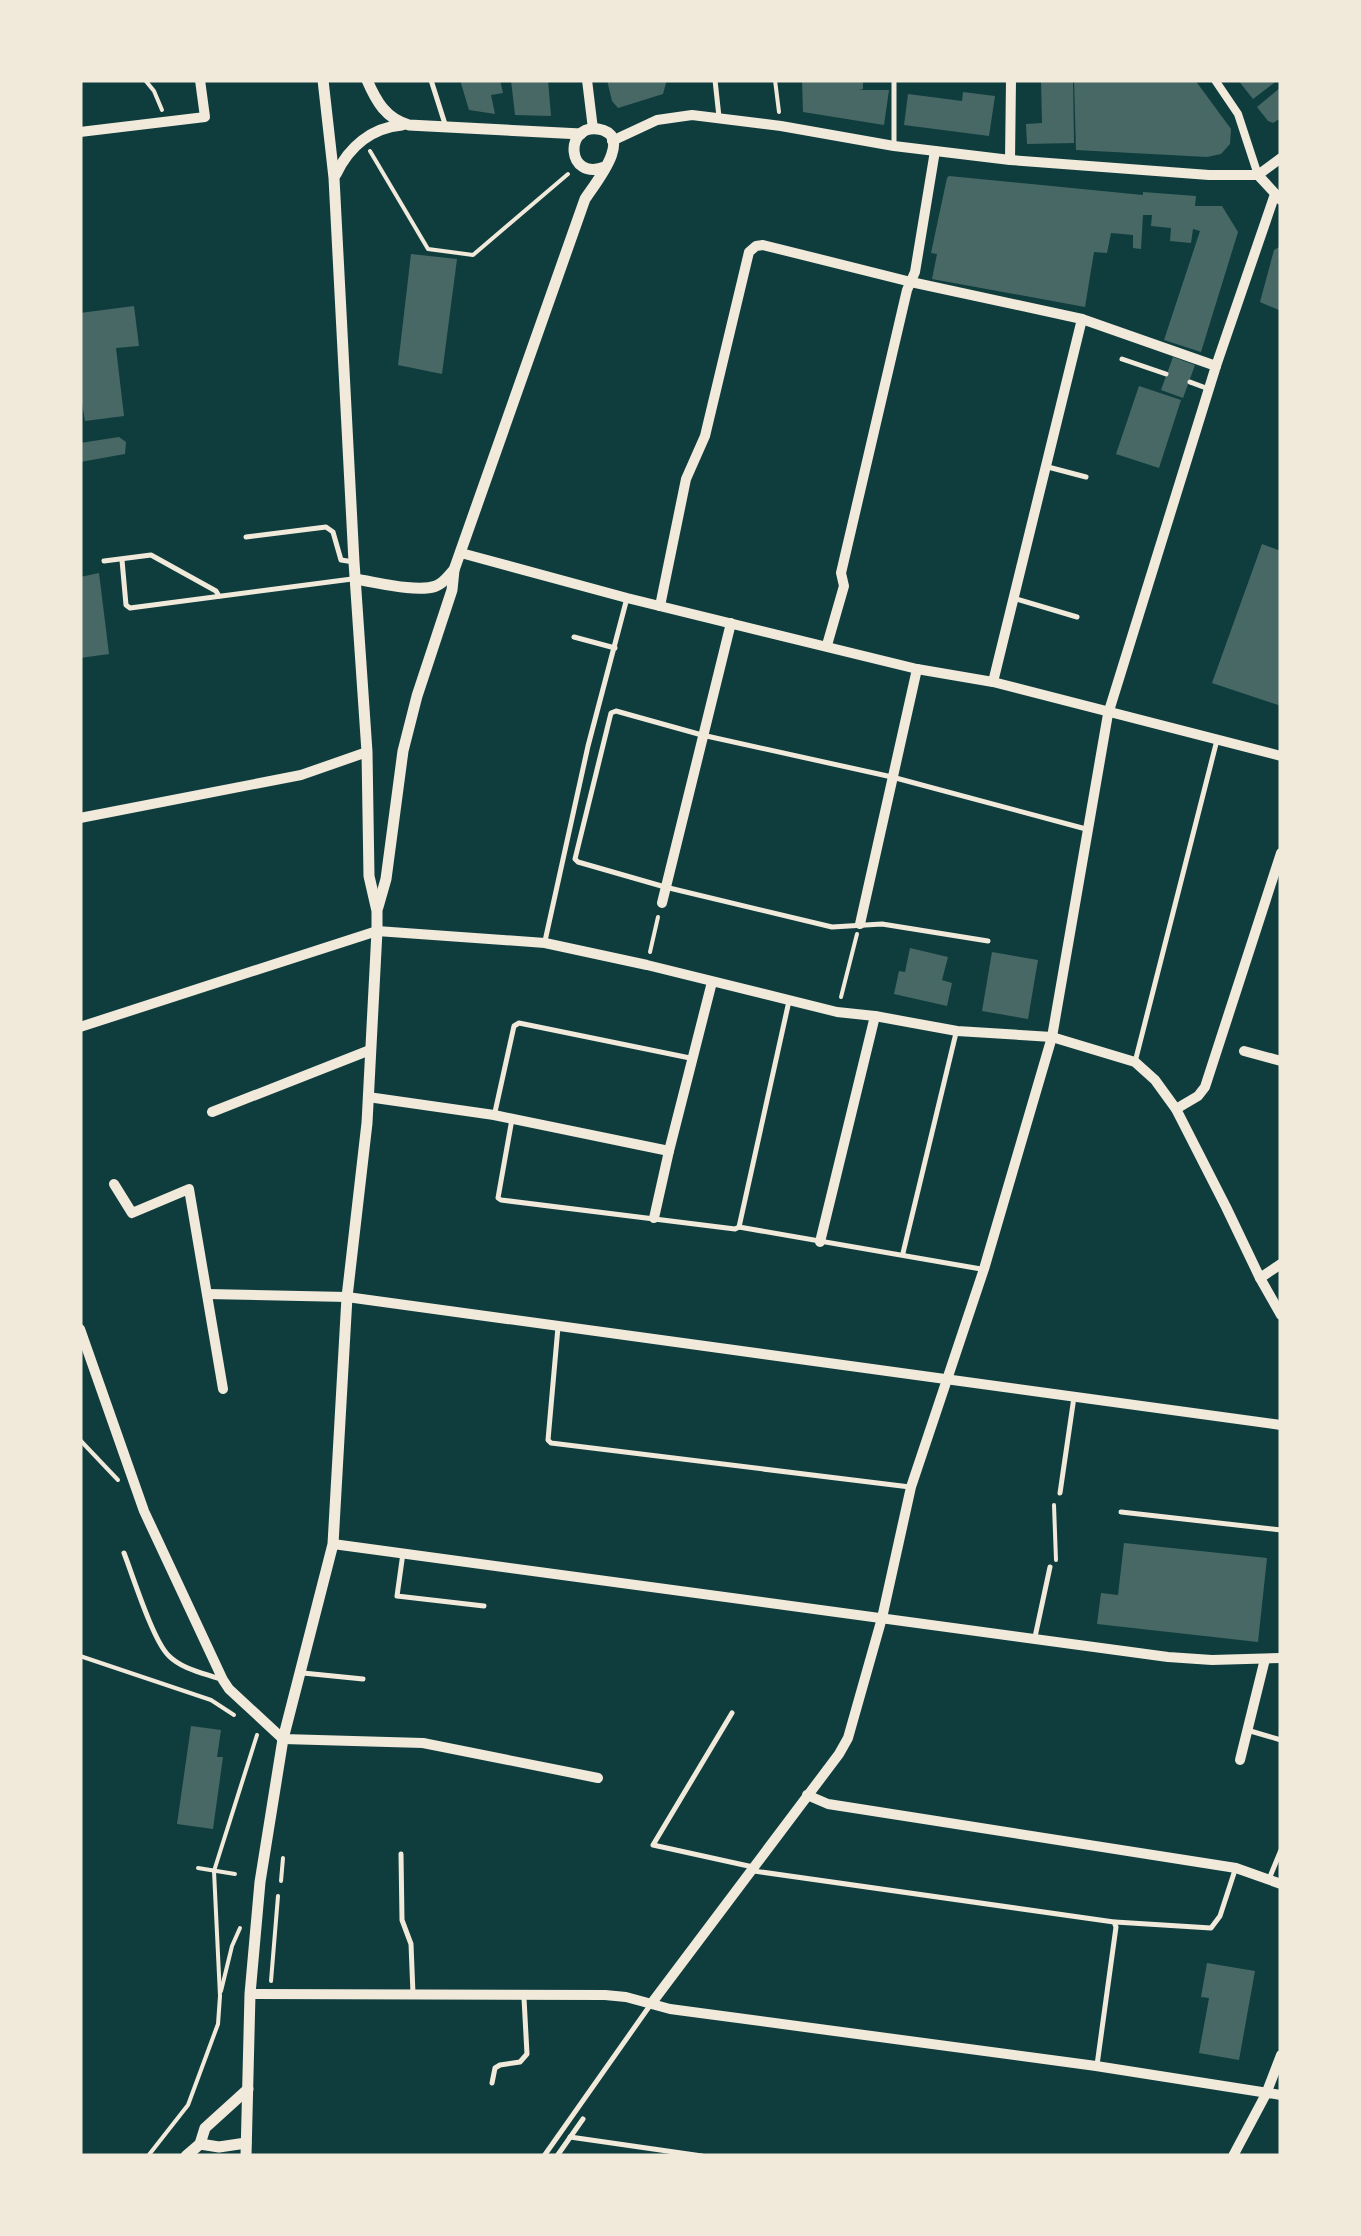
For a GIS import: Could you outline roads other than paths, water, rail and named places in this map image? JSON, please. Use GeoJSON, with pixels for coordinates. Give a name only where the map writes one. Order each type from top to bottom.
{"type":"FeatureCollection","features":[{"type":"Feature","properties":{"kind":"street"},"geometry":{"type":"LineString","coordinates":[[80,132],[205,117],[200,80]]}},
{"type":"Feature","properties":{"kind":"street"},"geometry":{"type":"LineString","coordinates":[[200,2144],[246,2150],[250,1994],[260,1882],[283,1739],[333,1544],[346,1296],[368,1123],[377,911],[370,876],[368,752],[334,178],[323,80]]}},
{"type":"Feature","properties":{"kind":"street"},"geometry":{"type":"LineString","coordinates":[[366,80],[387,115],[409,125]]}},
{"type":"Feature","properties":{"kind":"street"},"geometry":{"type":"LineString","coordinates":[[587,80],[587,132]]}},
{"type":"Feature","properties":{"kind":"street"},"geometry":{"type":"LineString","coordinates":[[1010,160],[1011,80]]}},
{"type":"Feature","properties":{"kind":"street"},"geometry":{"type":"LineString","coordinates":[[651,2004],[848,1738],[882,1618],[911,1487],[984,1269],[1052,1036],[1108,714],[1216,366],[1278,197],[1258,175],[1238,114],[1214,80]]}},
{"type":"Feature","properties":{"kind":"street"},"geometry":{"type":"LineString","coordinates":[[612,140],[657,120],[692,115],[1010,160],[1209,175],[1258,175],[1281,158]]}},
{"type":"Feature","properties":{"kind":"street"},"geometry":{"type":"LineString","coordinates":[[334,178],[342,162],[363,139],[387,127],[409,125],[605,132],[612,140],[614,155],[584,200],[454,570],[452,590],[416,696],[403,751],[386,880],[377,911]]}},
{"type":"Feature","properties":{"kind":"street"},"geometry":{"type":"LineString","coordinates":[[587,132],[576,139],[574,152],[580,164],[592,170],[606,166]]}},
{"type":"Feature","properties":{"kind":"street"},"geometry":{"type":"LineString","coordinates":[[827,645],[915,272],[935,151]]}},
{"type":"Feature","properties":{"kind":"street"},"geometry":{"type":"LineString","coordinates":[[660,606],[686,479],[704,436],[749,252],[756,246],[1082,318],[1216,366]]}},
{"type":"Feature","properties":{"kind":"street"},"geometry":{"type":"LineString","coordinates":[[992,682],[1082,318]]}},
{"type":"Feature","properties":{"kind":"street"},"geometry":{"type":"LineString","coordinates":[[461,552],[627,598],[917,669],[992,682],[1281,756]]}},
{"type":"Feature","properties":{"kind":"street"},"geometry":{"type":"LineString","coordinates":[[355,579],[433,587],[454,570]]}},
{"type":"Feature","properties":{"kind":"street"},"geometry":{"type":"LineString","coordinates":[[662,903],[730,623]]}},
{"type":"Feature","properties":{"kind":"street"},"geometry":{"type":"LineString","coordinates":[[860,924],[917,669]]}},
{"type":"Feature","properties":{"kind":"street"},"geometry":{"type":"LineString","coordinates":[[80,818],[301,775],[368,752]]}},
{"type":"Feature","properties":{"kind":"street"},"geometry":{"type":"LineString","coordinates":[[1176,1109],[1205,1087],[1281,853]]}},
{"type":"Feature","properties":{"kind":"street"},"geometry":{"type":"LineString","coordinates":[[1265,902],[1281,907]]}},
{"type":"Feature","properties":{"kind":"street"},"geometry":{"type":"LineString","coordinates":[[80,1027],[377,932],[545,943],[837,1012],[956,1031],[1052,1036],[1135,1062],[1155,1080],[1176,1109],[1281,1316]]}},
{"type":"Feature","properties":{"kind":"street"},"geometry":{"type":"LineString","coordinates":[[654,1218],[712,982]]}},
{"type":"Feature","properties":{"kind":"street"},"geometry":{"type":"LineString","coordinates":[[820,1242],[875,1016]]}},
{"type":"Feature","properties":{"kind":"street"},"geometry":{"type":"LineString","coordinates":[[212,1112],[370,1050]]}},
{"type":"Feature","properties":{"kind":"street"},"geometry":{"type":"LineString","coordinates":[[1244,1051],[1281,1061]]}},
{"type":"Feature","properties":{"kind":"street"},"geometry":{"type":"LineString","coordinates":[[368,1097],[512,1119],[668,1151]]}},
{"type":"Feature","properties":{"kind":"street"},"geometry":{"type":"LineString","coordinates":[[114,1184],[132,1214],[189,1190],[223,1389]]}},
{"type":"Feature","properties":{"kind":"street"},"geometry":{"type":"LineString","coordinates":[[1260,1278],[1281,1264]]}},
{"type":"Feature","properties":{"kind":"street"},"geometry":{"type":"LineString","coordinates":[[207,1294],[346,1296],[1281,1426]]}},
{"type":"Feature","properties":{"kind":"street"},"geometry":{"type":"LineString","coordinates":[[80,1329],[144,1511],[223,1680],[283,1739],[423,1743],[598,1778]]}},
{"type":"Feature","properties":{"kind":"street"},"geometry":{"type":"LineString","coordinates":[[333,1544],[1168,1657],[1281,1658]]}},
{"type":"Feature","properties":{"kind":"street"},"geometry":{"type":"LineString","coordinates":[[1240,1760],[1264,1659]]}},
{"type":"Feature","properties":{"kind":"street"},"geometry":{"type":"LineString","coordinates":[[807,1795],[828,1804],[1236,1868],[1281,1884]]}},
{"type":"Feature","properties":{"kind":"street"},"geometry":{"type":"LineString","coordinates":[[250,1994],[605,1995],[1281,2095]]}},
{"type":"Feature","properties":{"kind":"street"},"geometry":{"type":"LineString","coordinates":[[1233,2156],[1266,2094],[1281,2055]]}},
{"type":"Feature","properties":{"kind":"street"},"geometry":{"type":"LineString","coordinates":[[186,2156],[200,2144],[205,2128],[248,2089]]}},
{"type":"Feature","properties":{"kind":"lane"},"geometry":{"type":"LineString","coordinates":[[431,80],[446,126]]}},
{"type":"Feature","properties":{"kind":"lane"},"geometry":{"type":"LineString","coordinates":[[715,80],[718,117]]}},
{"type":"Feature","properties":{"kind":"lane"},"geometry":{"type":"LineString","coordinates":[[894,80],[894,146]]}},
{"type":"Feature","properties":{"kind":"lane"},"geometry":{"type":"LineString","coordinates":[[1122,359],[1166,374]]}},
{"type":"Feature","properties":{"kind":"lane"},"geometry":{"type":"LineString","coordinates":[[1190,382],[1209,389]]}},
{"type":"Feature","properties":{"kind":"lane"},"geometry":{"type":"LineString","coordinates":[[1046,466],[1086,478]]}},
{"type":"Feature","properties":{"kind":"lane"},"geometry":{"type":"LineString","coordinates":[[246,536],[326,526],[333,532],[342,560],[354,562]]}},
{"type":"Feature","properties":{"kind":"lane"},"geometry":{"type":"LineString","coordinates":[[104,561],[151,555],[220,596]]}},
{"type":"Feature","properties":{"kind":"lane"},"geometry":{"type":"LineString","coordinates":[[122,560],[126,605],[130,608],[355,579]]}},
{"type":"Feature","properties":{"kind":"lane"},"geometry":{"type":"LineString","coordinates":[[545,943],[588,746],[627,598]]}},
{"type":"Feature","properties":{"kind":"lane"},"geometry":{"type":"LineString","coordinates":[[1013,598],[1077,617]]}},
{"type":"Feature","properties":{"kind":"lane"},"geometry":{"type":"LineString","coordinates":[[574,637],[614,648]]}},
{"type":"Feature","properties":{"kind":"lane"},"geometry":{"type":"LineString","coordinates":[[988,941],[882,924],[832,927],[578,862],[611,713],[616,711],[702,735],[892,777],[1089,830]]}},
{"type":"Feature","properties":{"kind":"lane"},"geometry":{"type":"LineString","coordinates":[[1135,1062],[1217,740]]}},
{"type":"Feature","properties":{"kind":"lane"},"geometry":{"type":"LineString","coordinates":[[739,1227],[789,1001]]}},
{"type":"Feature","properties":{"kind":"lane"},"geometry":{"type":"LineString","coordinates":[[494,1116],[514,1026],[518,1023],[693,1059]]}},
{"type":"Feature","properties":{"kind":"lane"},"geometry":{"type":"LineString","coordinates":[[903,1253],[956,1031]]}},
{"type":"Feature","properties":{"kind":"lane"},"geometry":{"type":"LineString","coordinates":[[512,1119],[500,1200],[739,1227],[984,1269]]}},
{"type":"Feature","properties":{"kind":"lane"},"geometry":{"type":"LineString","coordinates":[[559,1324],[548,1440],[551,1443],[911,1487]]}},
{"type":"Feature","properties":{"kind":"lane"},"geometry":{"type":"LineString","coordinates":[[1060,1492],[1074,1397]]}},
{"type":"Feature","properties":{"kind":"lane"},"geometry":{"type":"LineString","coordinates":[[1121,1512],[1281,1530]]}},
{"type":"Feature","properties":{"kind":"lane"},"geometry":{"type":"LineString","coordinates":[[124,1553],[160,1646],[171,1659],[223,1680]]}},
{"type":"Feature","properties":{"kind":"lane"},"geometry":{"type":"LineString","coordinates":[[403,1554],[397,1596],[484,1606]]}},
{"type":"Feature","properties":{"kind":"lane"},"geometry":{"type":"LineString","coordinates":[[1035,1640],[1050,1566]]}},
{"type":"Feature","properties":{"kind":"lane"},"geometry":{"type":"LineString","coordinates":[[300,1673],[363,1679]]}},
{"type":"Feature","properties":{"kind":"lane"},"geometry":{"type":"LineString","coordinates":[[732,1713],[653,1846],[752,1869],[1114,1922],[1211,1928],[1220,1916],[1236,1868]]}},
{"type":"Feature","properties":{"kind":"lane"},"geometry":{"type":"LineString","coordinates":[[1247,1730],[1281,1740]]}},
{"type":"Feature","properties":{"kind":"lane"},"geometry":{"type":"LineString","coordinates":[[1269,1879],[1281,1850]]}},
{"type":"Feature","properties":{"kind":"lane"},"geometry":{"type":"LineString","coordinates":[[402,1854],[402,1920],[410,1944],[413,1994]]}},
{"type":"Feature","properties":{"kind":"lane"},"geometry":{"type":"LineString","coordinates":[[1096,2066],[1114,1922]]}},
{"type":"Feature","properties":{"kind":"lane"},"geometry":{"type":"LineString","coordinates":[[492,2084],[495,2068],[520,2062],[527,2054],[524,1994]]}},
{"type":"Feature","properties":{"kind":"lane"},"geometry":{"type":"LineString","coordinates":[[544,2156],[651,2004]]}},
{"type":"Feature","properties":{"kind":"lane"},"geometry":{"type":"LineString","coordinates":[[557,2156],[583,2119]]}},
{"type":"Feature","properties":{"kind":"lane"},"geometry":{"type":"LineString","coordinates":[[570,2137],[702,2156]]}}]}
